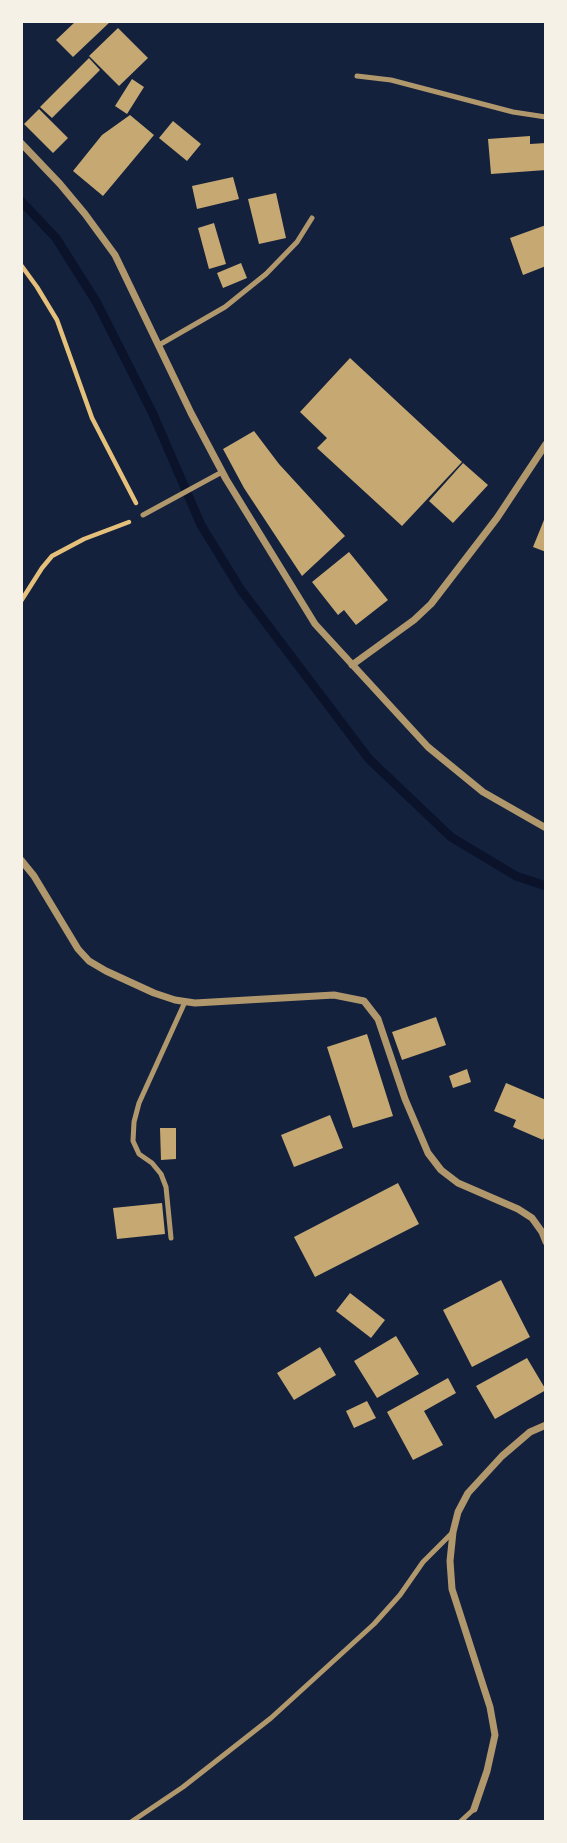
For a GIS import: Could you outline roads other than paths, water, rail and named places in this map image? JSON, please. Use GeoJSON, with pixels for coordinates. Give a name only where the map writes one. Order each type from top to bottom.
{"type":"FeatureCollection","features":[{"type":"Feature","properties":{"kind":"street"},"geometry":{"type":"LineString","coordinates":[[21,143],[60,184],[115,255],[222,472],[316,624],[428,747],[483,792],[546,828]]}},
{"type":"Feature","properties":{"kind":"street"},"geometry":{"type":"LineString","coordinates":[[352,665],[414,620],[431,604],[497,518],[546,446]]}},
{"type":"Feature","properties":{"kind":"street"},"geometry":{"type":"LineString","coordinates":[[21,860],[34,876],[78,949],[89,961],[133,984],[185,1002],[219,1003],[334,995],[364,1001],[378,1019],[405,1099],[428,1153],[441,1170],[458,1183],[519,1209],[532,1219],[546,1242]]}},
{"type":"Feature","properties":{"kind":"street"},"geometry":{"type":"LineString","coordinates":[[474,1809],[487,1771],[495,1735],[490,1707],[452,1589],[450,1561],[453,1532],[458,1512],[468,1493],[502,1456],[530,1433],[546,1424]]}},
{"type":"Feature","properties":{"kind":"lane"},"geometry":{"type":"LineString","coordinates":[[357,76],[391,80],[513,113],[546,117]]}},
{"type":"Feature","properties":{"kind":"lane"},"geometry":{"type":"LineString","coordinates":[[159,345],[225,307],[266,274],[297,242],[312,218]]}},
{"type":"Feature","properties":{"kind":"lane"},"geometry":{"type":"LineString","coordinates":[[143,515],[222,472]]}},
{"type":"Feature","properties":{"kind":"lane"},"geometry":{"type":"LineString","coordinates":[[171,1238],[166,1187],[161,1174],[139,1154],[134,1141],[134,1122],[139,1103],[185,1002]]}},
{"type":"Feature","properties":{"kind":"lane"},"geometry":{"type":"LineString","coordinates":[[131,1822],[217,1762],[271,1718],[374,1624],[400,1595],[423,1562],[453,1532]]}},
{"type":"Feature","properties":{"kind":"lane"},"geometry":{"type":"LineString","coordinates":[[460,1822],[474,1809]]}},
{"type":"Feature","properties":{"kind":"waterway"},"geometry":{"type":"LineString","coordinates":[[21,201],[56,238],[97,303],[153,414],[201,525],[241,590],[369,759],[451,837],[516,876],[546,886]]}}]}
